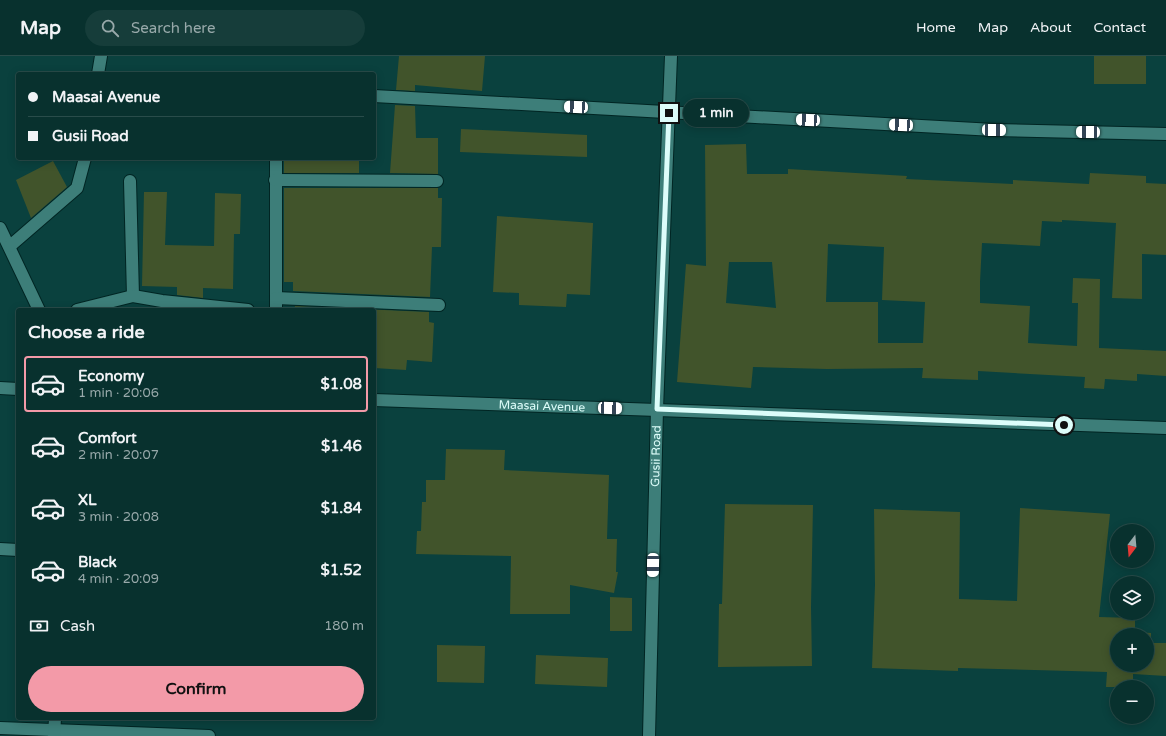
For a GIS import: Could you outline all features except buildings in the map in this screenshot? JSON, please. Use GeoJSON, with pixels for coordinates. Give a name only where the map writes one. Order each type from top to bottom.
{"type":"FeatureCollection","features":[{"type":"Feature","properties":{"kind":"street"},"geometry":{"type":"LineString","coordinates":[[98,72],[101,56]]}},
{"type":"Feature","properties":{"kind":"street","name":"Gusii Road"},"geometry":{"type":"LineString","coordinates":[[649,736],[657,409],[671,56]]}},
{"type":"Feature","properties":{"kind":"street"},"geometry":{"type":"LineString","coordinates":[[376,96],[994,130],[1166,134]]}},
{"type":"Feature","properties":{"kind":"street"},"geometry":{"type":"LineString","coordinates":[[10,246],[77,188],[84,160]]}},
{"type":"Feature","properties":{"kind":"street"},"geometry":{"type":"LineString","coordinates":[[276,160],[276,304],[439,305]]}},
{"type":"Feature","properties":{"kind":"street"},"geometry":{"type":"LineString","coordinates":[[275,180],[437,181]]}},
{"type":"Feature","properties":{"kind":"street"},"geometry":{"type":"LineString","coordinates":[[130,181],[133,296]]}},
{"type":"Feature","properties":{"kind":"street"},"geometry":{"type":"LineString","coordinates":[[0,228],[10,246],[38,308]]}},
{"type":"Feature","properties":{"kind":"street"},"geometry":{"type":"LineString","coordinates":[[85,308],[133,296],[162,301],[229,308]]}},
{"type":"Feature","properties":{"kind":"street"},"geometry":{"type":"LineString","coordinates":[[0,388],[16,389]]}},
{"type":"Feature","properties":{"kind":"street","name":"Maasai Avenue"},"geometry":{"type":"LineString","coordinates":[[376,400],[1166,428]]}},
{"type":"Feature","properties":{"kind":"street"},"geometry":{"type":"LineString","coordinates":[[0,549],[16,550]]}},
{"type":"Feature","properties":{"kind":"street"},"geometry":{"type":"LineString","coordinates":[[0,728],[55,728],[209,736]]}},
{"type":"Feature","properties":{"kind":"route"},"geometry":{"type":"LineString","coordinates":[[669,113],[657,409],[1064,425]]}}]}
